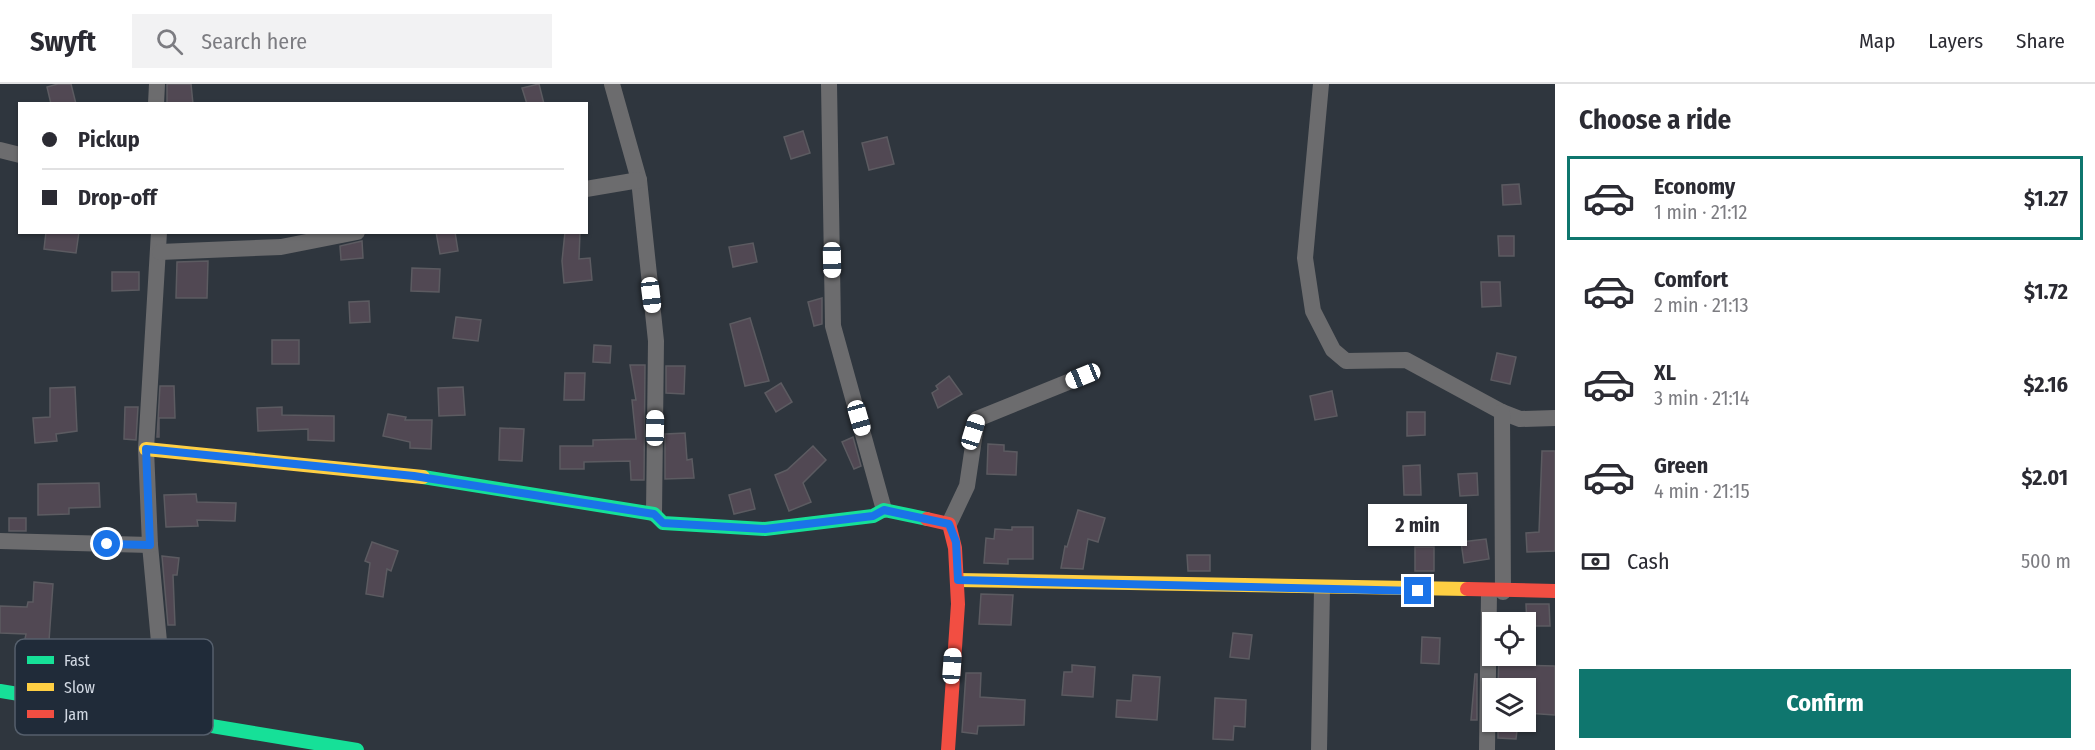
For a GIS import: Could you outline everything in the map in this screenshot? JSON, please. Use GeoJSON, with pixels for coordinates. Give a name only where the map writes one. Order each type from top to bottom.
{"type":"FeatureCollection","features":[{"type":"Feature","properties":{"kind":"street"},"geometry":{"type":"LineString","coordinates":[[156,102],[157,84]]}},
{"type":"Feature","properties":{"kind":"street"},"geometry":{"type":"LineString","coordinates":[[612,84],[639,180],[656,341],[654,514]]}},
{"type":"Feature","properties":{"kind":"street"},"geometry":{"type":"LineString","coordinates":[[829,84],[833,326],[884,510]]}},
{"type":"Feature","properties":{"kind":"street"},"geometry":{"type":"LineString","coordinates":[[1321,84],[1305,258],[1313,311],[1322,334],[1333,350],[1346,361],[1406,360],[1502,412],[1520,419],[1555,418]]}},
{"type":"Feature","properties":{"kind":"street"},"geometry":{"type":"LineString","coordinates":[[0,150],[18,154]]}},
{"type":"Feature","properties":{"kind":"street"},"geometry":{"type":"LineString","coordinates":[[588,189],[639,180]]}},
{"type":"Feature","properties":{"kind":"street"},"geometry":{"type":"LineString","coordinates":[[159,234],[160,252],[146,449],[150,545],[159,639]]}},
{"type":"Feature","properties":{"kind":"street"},"geometry":{"type":"LineString","coordinates":[[160,252],[281,247],[347,234]]}},
{"type":"Feature","properties":{"kind":"street"},"geometry":{"type":"LineString","coordinates":[[948,750],[958,580],[956,542],[949,524],[968,486],[977,419],[1083,376]]}},
{"type":"Feature","properties":{"kind":"street"},"geometry":{"type":"LineString","coordinates":[[1487,750],[1496,592],[1502,412]]}},
{"type":"Feature","properties":{"kind":"street"},"geometry":{"type":"LineString","coordinates":[[146,449],[414,476],[654,514],[663,523],[765,529],[873,516],[884,510],[949,524]]}},
{"type":"Feature","properties":{"kind":"street"},"geometry":{"type":"LineString","coordinates":[[0,541],[150,545]]}},
{"type":"Feature","properties":{"kind":"street"},"geometry":{"type":"LineString","coordinates":[[958,580],[1322,589],[1555,591]]}},
{"type":"Feature","properties":{"kind":"street"},"geometry":{"type":"LineString","coordinates":[[1319,750],[1322,589]]}},
{"type":"Feature","properties":{"kind":"street"},"geometry":{"type":"LineString","coordinates":[[0,691],[15,693]]}},
{"type":"Feature","properties":{"kind":"street"},"geometry":{"type":"LineString","coordinates":[[213,725],[357,750]]}},
{"type":"Feature","properties":{"kind":"building"},"geometry":{"type":"Polygon","coordinates":[[[71,84],[76,102],[51,102],[47,87],[71,84]]]}},
{"type":"Feature","properties":{"kind":"building"},"geometry":{"type":"Polygon","coordinates":[[[167,84],[191,84],[193,102],[167,102],[167,84]]]}},
{"type":"Feature","properties":{"kind":"building"},"geometry":{"type":"Polygon","coordinates":[[[539,84],[544,102],[526,102],[522,88],[539,84]]]}},
{"type":"Feature","properties":{"kind":"building"},"geometry":{"type":"Polygon","coordinates":[[[803,131],[810,153],[791,159],[784,137],[803,131]]]}},
{"type":"Feature","properties":{"kind":"building"},"geometry":{"type":"Polygon","coordinates":[[[887,137],[894,164],[869,170],[862,143],[887,137]]]}},
{"type":"Feature","properties":{"kind":"building"},"geometry":{"type":"Polygon","coordinates":[[[1519,184],[1521,204],[1503,205],[1502,185],[1519,184]]]}},
{"type":"Feature","properties":{"kind":"building"},"geometry":{"type":"Polygon","coordinates":[[[46,234],[79,234],[76,253],[44,249],[46,234]]]}},
{"type":"Feature","properties":{"kind":"building"},"geometry":{"type":"Polygon","coordinates":[[[436,234],[455,234],[458,251],[440,254],[436,234]]]}},
{"type":"Feature","properties":{"kind":"building"},"geometry":{"type":"Polygon","coordinates":[[[565,234],[580,234],[579,259],[590,258],[592,280],[564,283],[562,261],[565,234]]]}},
{"type":"Feature","properties":{"kind":"building"},"geometry":{"type":"Polygon","coordinates":[[[1498,236],[1514,236],[1514,256],[1499,256],[1498,236]]]}},
{"type":"Feature","properties":{"kind":"building"},"geometry":{"type":"Polygon","coordinates":[[[362,241],[363,258],[341,260],[340,246],[362,241]]]}},
{"type":"Feature","properties":{"kind":"building"},"geometry":{"type":"Polygon","coordinates":[[[753,243],[757,262],[733,267],[729,247],[753,243]]]}},
{"type":"Feature","properties":{"kind":"building"},"geometry":{"type":"Polygon","coordinates":[[[208,261],[207,298],[176,298],[177,262],[208,261]]]}},
{"type":"Feature","properties":{"kind":"building"},"geometry":{"type":"Polygon","coordinates":[[[412,268],[440,269],[439,292],[411,291],[412,268]]]}},
{"type":"Feature","properties":{"kind":"building"},"geometry":{"type":"Polygon","coordinates":[[[112,272],[139,272],[139,290],[112,291],[112,272]]]}},
{"type":"Feature","properties":{"kind":"building"},"geometry":{"type":"Polygon","coordinates":[[[1481,282],[1500,282],[1501,306],[1482,307],[1481,282]]]}},
{"type":"Feature","properties":{"kind":"building"},"geometry":{"type":"Polygon","coordinates":[[[822,298],[822,324],[814,326],[808,302],[822,298]]]}},
{"type":"Feature","properties":{"kind":"building"},"geometry":{"type":"Polygon","coordinates":[[[369,301],[370,322],[350,323],[349,302],[369,301]]]}},
{"type":"Feature","properties":{"kind":"building"},"geometry":{"type":"Polygon","coordinates":[[[456,317],[481,320],[478,341],[453,338],[456,317]]]}},
{"type":"Feature","properties":{"kind":"building"},"geometry":{"type":"Polygon","coordinates":[[[750,318],[769,381],[745,386],[730,324],[750,318]]]}},
{"type":"Feature","properties":{"kind":"building"},"geometry":{"type":"Polygon","coordinates":[[[272,340],[299,340],[299,364],[272,364],[272,340]]]}},
{"type":"Feature","properties":{"kind":"building"},"geometry":{"type":"Polygon","coordinates":[[[594,345],[611,346],[610,363],[593,362],[594,345]]]}},
{"type":"Feature","properties":{"kind":"building"},"geometry":{"type":"Polygon","coordinates":[[[1497,353],[1516,357],[1510,384],[1491,380],[1497,353]]]}},
{"type":"Feature","properties":{"kind":"building"},"geometry":{"type":"Polygon","coordinates":[[[630,365],[645,365],[644,480],[631,480],[630,461],[584,462],[584,469],[560,469],[560,446],[593,446],[593,440],[636,439],[632,400],[636,400],[630,365]]]}},
{"type":"Feature","properties":{"kind":"building"},"geometry":{"type":"Polygon","coordinates":[[[666,366],[685,366],[684,394],[666,393],[666,366]]]}},
{"type":"Feature","properties":{"kind":"building"},"geometry":{"type":"Polygon","coordinates":[[[565,373],[585,373],[584,400],[564,400],[565,373]]]}},
{"type":"Feature","properties":{"kind":"building"},"geometry":{"type":"Polygon","coordinates":[[[949,376],[962,394],[938,408],[932,393],[938,389],[936,386],[949,376]]]}},
{"type":"Feature","properties":{"kind":"building"},"geometry":{"type":"Polygon","coordinates":[[[781,383],[792,402],[776,412],[765,393],[781,383]]]}},
{"type":"Feature","properties":{"kind":"building"},"geometry":{"type":"Polygon","coordinates":[[[160,386],[174,386],[175,418],[159,418],[159,437],[157,437],[160,386]]]}},
{"type":"Feature","properties":{"kind":"building"},"geometry":{"type":"Polygon","coordinates":[[[75,387],[77,431],[56,434],[57,441],[35,443],[33,418],[50,417],[50,388],[75,387]]]}},
{"type":"Feature","properties":{"kind":"building"},"geometry":{"type":"Polygon","coordinates":[[[463,387],[465,415],[439,416],[438,388],[463,387]]]}},
{"type":"Feature","properties":{"kind":"building"},"geometry":{"type":"Polygon","coordinates":[[[1332,391],[1337,416],[1315,420],[1310,396],[1332,391]]]}},
{"type":"Feature","properties":{"kind":"building"},"geometry":{"type":"Polygon","coordinates":[[[125,407],[138,407],[136,440],[124,439],[125,407]]]}},
{"type":"Feature","properties":{"kind":"building"},"geometry":{"type":"Polygon","coordinates":[[[282,407],[282,415],[334,416],[334,441],[308,440],[308,429],[258,431],[257,408],[282,407]]]}},
{"type":"Feature","properties":{"kind":"building"},"geometry":{"type":"Polygon","coordinates":[[[1407,412],[1425,412],[1425,435],[1407,436],[1407,412]]]}},
{"type":"Feature","properties":{"kind":"building"},"geometry":{"type":"Polygon","coordinates":[[[388,414],[406,417],[405,420],[432,420],[431,449],[410,448],[410,442],[383,436],[388,414]]]}},
{"type":"Feature","properties":{"kind":"building"},"geometry":{"type":"Polygon","coordinates":[[[500,428],[524,429],[522,461],[499,460],[500,428]]]}},
{"type":"Feature","properties":{"kind":"building"},"geometry":{"type":"Polygon","coordinates":[[[685,433],[687,460],[692,459],[694,478],[665,479],[665,434],[685,433]]]}},
{"type":"Feature","properties":{"kind":"building"},"geometry":{"type":"Polygon","coordinates":[[[853,437],[861,466],[854,469],[842,442],[853,437]]]}},
{"type":"Feature","properties":{"kind":"building"},"geometry":{"type":"Polygon","coordinates":[[[988,444],[1004,445],[1004,451],[1017,452],[1016,475],[987,474],[988,444]]]}},
{"type":"Feature","properties":{"kind":"building"},"geometry":{"type":"Polygon","coordinates":[[[813,446],[826,460],[803,483],[811,502],[789,511],[775,475],[787,470],[813,446]]]}},
{"type":"Feature","properties":{"kind":"building"},"geometry":{"type":"Polygon","coordinates":[[[1542,451],[1555,451],[1555,551],[1527,552],[1526,533],[1539,532],[1542,451]]]}},
{"type":"Feature","properties":{"kind":"building"},"geometry":{"type":"Polygon","coordinates":[[[1420,465],[1421,495],[1404,495],[1403,466],[1420,465]]]}},
{"type":"Feature","properties":{"kind":"building"},"geometry":{"type":"Polygon","coordinates":[[[1477,473],[1478,495],[1460,496],[1458,474],[1477,473]]]}},
{"type":"Feature","properties":{"kind":"building"},"geometry":{"type":"Polygon","coordinates":[[[99,483],[100,507],[69,508],[69,514],[38,515],[38,484],[99,483]]]}},
{"type":"Feature","properties":{"kind":"building"},"geometry":{"type":"Polygon","coordinates":[[[750,489],[755,509],[734,514],[729,495],[750,489]]]}},
{"type":"Feature","properties":{"kind":"building"},"geometry":{"type":"Polygon","coordinates":[[[196,494],[197,502],[236,503],[235,521],[197,520],[198,526],[166,527],[164,495],[196,494]]]}},
{"type":"Feature","properties":{"kind":"building"},"geometry":{"type":"Polygon","coordinates":[[[1078,510],[1105,518],[1098,542],[1088,539],[1083,569],[1061,568],[1065,546],[1067,547],[1078,510]]]}},
{"type":"Feature","properties":{"kind":"building"},"geometry":{"type":"Polygon","coordinates":[[[9,518],[26,518],[26,531],[9,531],[9,518]]]}},
{"type":"Feature","properties":{"kind":"building"},"geometry":{"type":"Polygon","coordinates":[[[1012,527],[1033,527],[1033,559],[1008,559],[1008,564],[984,563],[986,538],[994,539],[995,529],[1012,530],[1012,527]]]}},
{"type":"Feature","properties":{"kind":"building"},"geometry":{"type":"Polygon","coordinates":[[[1486,539],[1489,559],[1464,563],[1461,542],[1486,539]]]}},
{"type":"Feature","properties":{"kind":"building"},"geometry":{"type":"Polygon","coordinates":[[[372,542],[398,551],[391,571],[387,569],[383,597],[366,594],[370,563],[365,561],[372,542]]]}},
{"type":"Feature","properties":{"kind":"building"},"geometry":{"type":"Polygon","coordinates":[[[1415,547],[1434,547],[1434,571],[1415,571],[1415,547]]]}},
{"type":"Feature","properties":{"kind":"building"},"geometry":{"type":"Polygon","coordinates":[[[1187,555],[1210,555],[1210,571],[1188,571],[1187,555]]]}},
{"type":"Feature","properties":{"kind":"building"},"geometry":{"type":"Polygon","coordinates":[[[162,556],[179,558],[177,575],[173,575],[175,625],[168,625],[162,556]]]}},
{"type":"Feature","properties":{"kind":"building"},"geometry":{"type":"Polygon","coordinates":[[[34,582],[53,584],[49,639],[25,639],[26,634],[0,633],[0,606],[27,607],[28,602],[33,602],[34,582]]]}},
{"type":"Feature","properties":{"kind":"building"},"geometry":{"type":"Polygon","coordinates":[[[981,594],[1013,595],[1011,625],[979,624],[981,594]]]}},
{"type":"Feature","properties":{"kind":"building"},"geometry":{"type":"Polygon","coordinates":[[[1526,604],[1549,604],[1550,626],[1536,626],[1536,612],[1526,612],[1526,604]]]}},
{"type":"Feature","properties":{"kind":"building"},"geometry":{"type":"Polygon","coordinates":[[[1233,633],[1252,635],[1249,659],[1230,657],[1233,633]]]}},
{"type":"Feature","properties":{"kind":"building"},"geometry":{"type":"Polygon","coordinates":[[[1422,637],[1440,638],[1439,664],[1421,663],[1422,637]]]}},
{"type":"Feature","properties":{"kind":"building"},"geometry":{"type":"Polygon","coordinates":[[[1072,665],[1095,667],[1093,697],[1062,695],[1064,672],[1072,672],[1072,665]]]}},
{"type":"Feature","properties":{"kind":"building"},"geometry":{"type":"Polygon","coordinates":[[[1499,666],[1555,666],[1555,715],[1536,714],[1536,678],[1498,678],[1499,666]]]}},
{"type":"Feature","properties":{"kind":"building"},"geometry":{"type":"Polygon","coordinates":[[[966,673],[981,673],[980,697],[1025,700],[1024,725],[978,726],[977,734],[962,732],[966,673]]]}},
{"type":"Feature","properties":{"kind":"building"},"geometry":{"type":"Polygon","coordinates":[[[1475,674],[1477,674],[1477,720],[1471,720],[1475,674]]]}},
{"type":"Feature","properties":{"kind":"building"},"geometry":{"type":"Polygon","coordinates":[[[1133,675],[1160,677],[1157,720],[1116,717],[1117,700],[1131,701],[1133,675]]]}},
{"type":"Feature","properties":{"kind":"building"},"geometry":{"type":"Polygon","coordinates":[[[1215,698],[1246,700],[1245,727],[1234,726],[1233,740],[1213,739],[1215,698]]]}},
{"type":"Feature","properties":{"kind":"building"},"geometry":{"type":"Polygon","coordinates":[[[1498,732],[1517,732],[1516,739],[1498,738],[1498,732]]]}},
{"type":"Feature","properties":{"kind":"traffic: fast"},"geometry":{"type":"LineString","coordinates":[[423,477],[654,514],[663,523],[765,529],[873,516],[884,510],[927,519]]}},
{"type":"Feature","properties":{"kind":"traffic: fast"},"geometry":{"type":"LineString","coordinates":[[0,691],[15,693]]}},
{"type":"Feature","properties":{"kind":"traffic: fast"},"geometry":{"type":"LineString","coordinates":[[213,726],[357,750]]}},
{"type":"Feature","properties":{"kind":"traffic: slow"},"geometry":{"type":"LineString","coordinates":[[146,449],[423,477]]}},
{"type":"Feature","properties":{"kind":"traffic: slow"},"geometry":{"type":"LineString","coordinates":[[958,580],[1467,589]]}},
{"type":"Feature","properties":{"kind":"traffic: jam"},"geometry":{"type":"LineString","coordinates":[[927,519],[949,524],[955,548],[958,604],[948,750]]}},
{"type":"Feature","properties":{"kind":"traffic: jam"},"geometry":{"type":"LineString","coordinates":[[1467,589],[1555,591]]}},
{"type":"Feature","properties":{"kind":"route"},"geometry":{"type":"LineString","coordinates":[[107,544],[150,545],[146,449],[414,476],[654,514],[663,523],[765,529],[873,516],[884,510],[949,524],[956,542],[958,580],[1418,591]]}}]}
